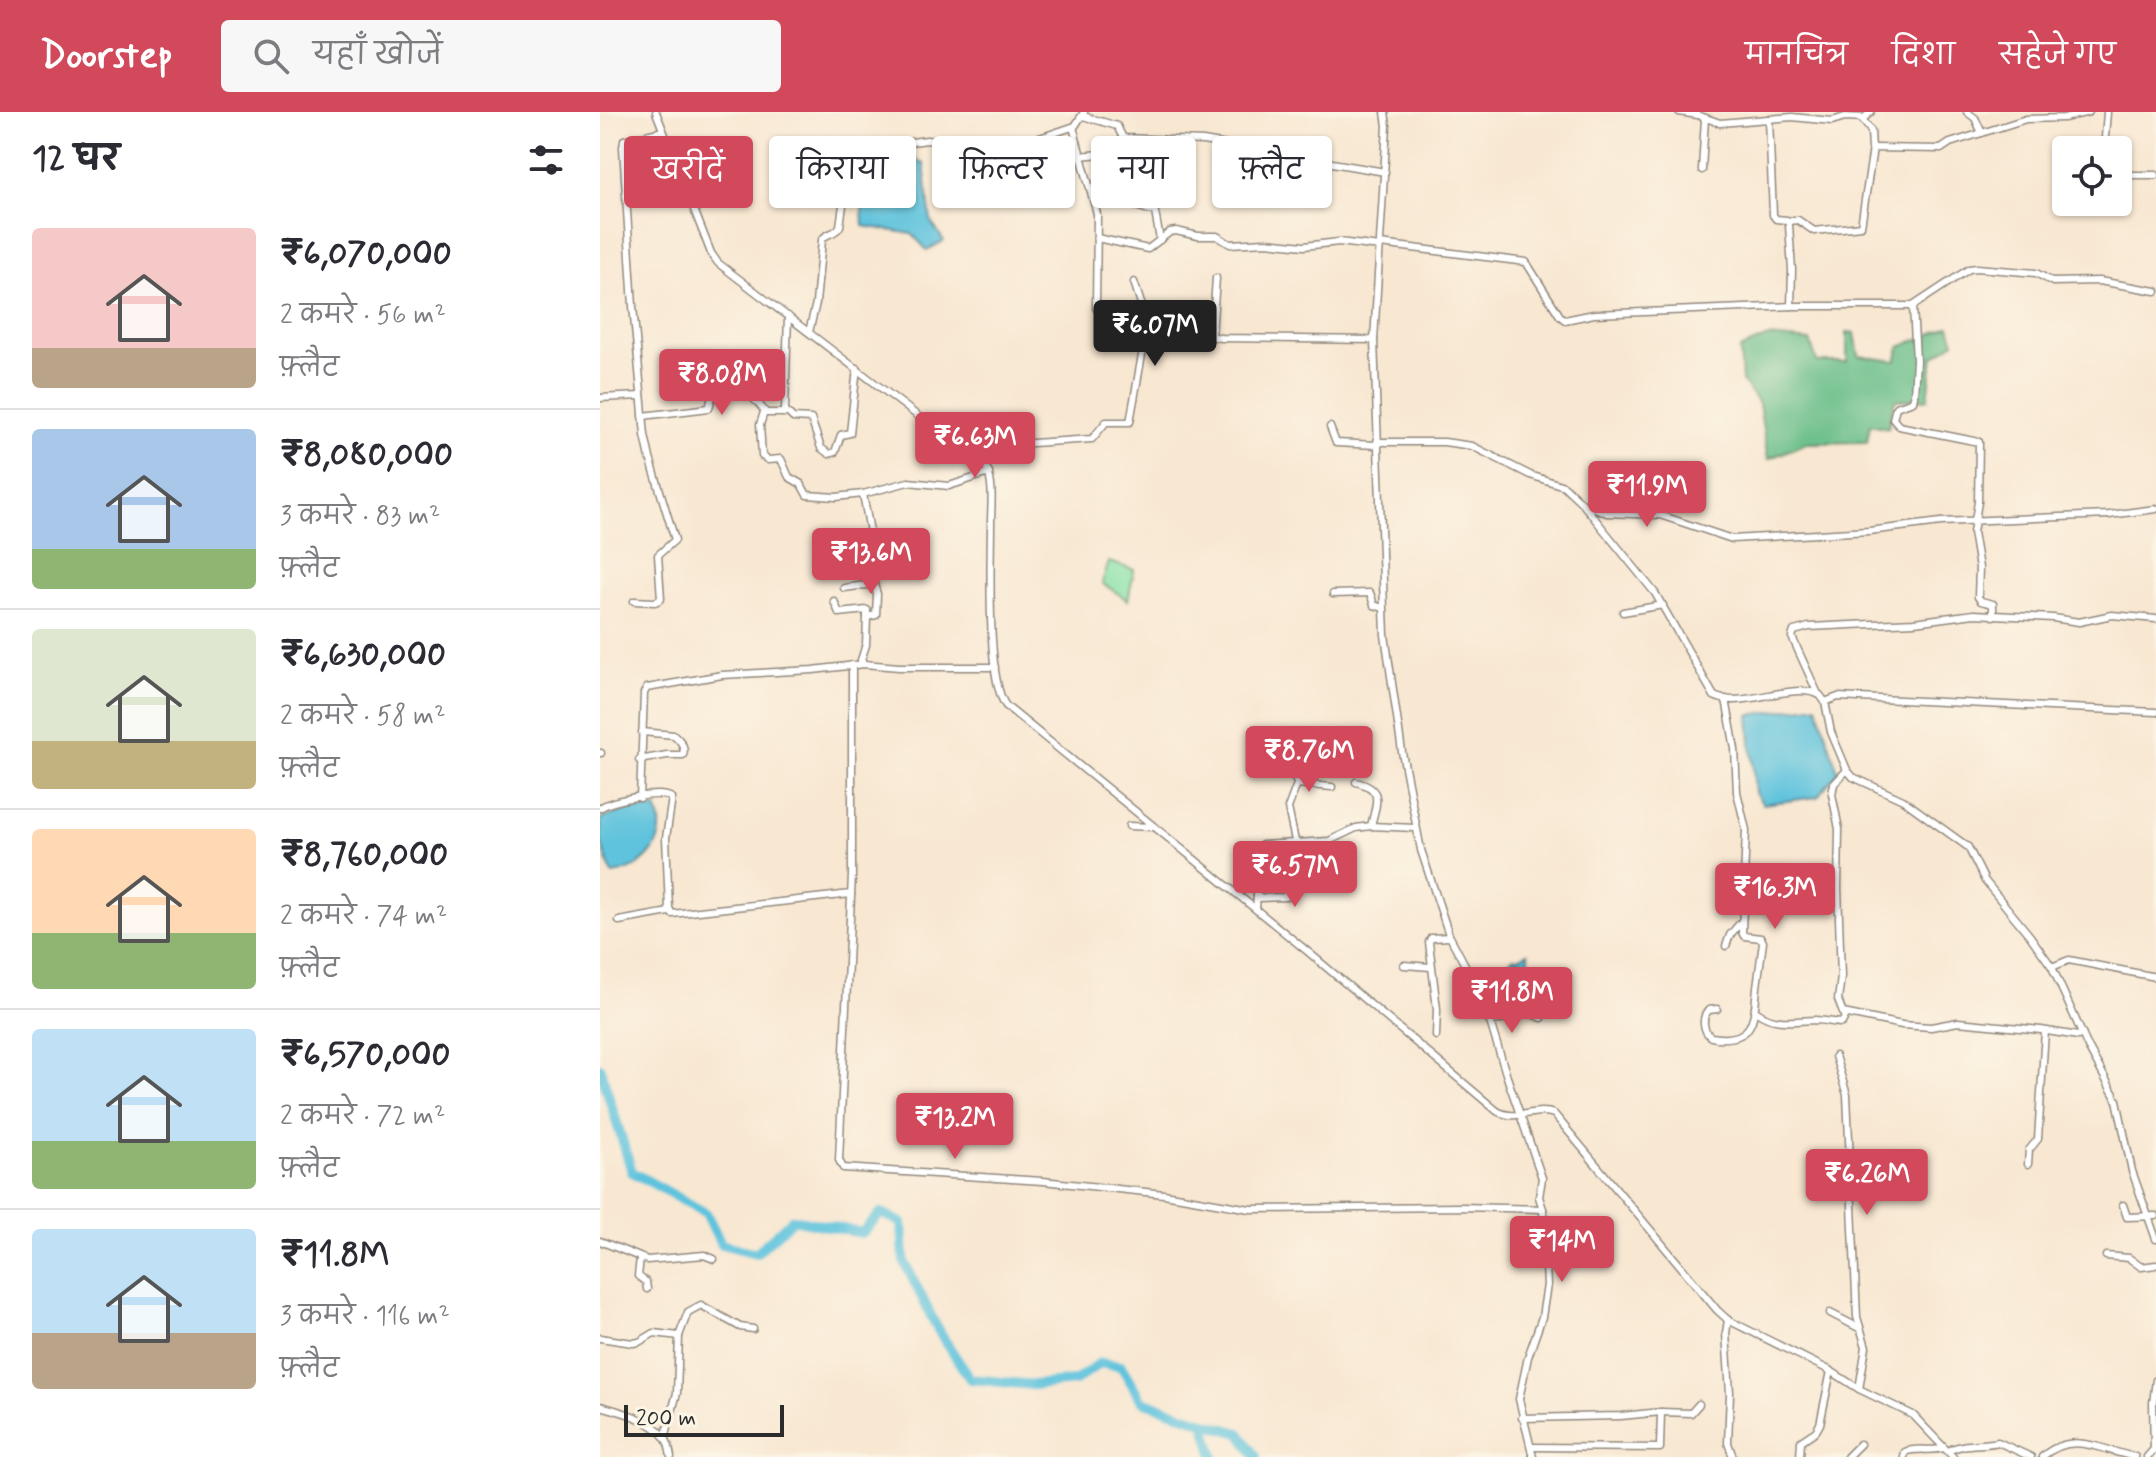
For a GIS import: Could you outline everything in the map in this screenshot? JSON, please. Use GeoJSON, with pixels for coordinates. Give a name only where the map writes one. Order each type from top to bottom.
{"type":"FeatureCollection","features":[{"type":"Feature","properties":{"kind":"street"},"geometry":{"type":"LineString","coordinates":[[656,112],[714,258],[969,451],[989,473],[995,667],[1006,706],[1155,827],[1257,904],[1497,1111],[1509,1115],[1544,1111],[1554,1114],[1728,1320],[1860,1385],[1913,1415],[1950,1451]]}},
{"type":"Feature","properties":{"kind":"street"},"geometry":{"type":"LineString","coordinates":[[1385,112],[1385,172],[1374,340],[1383,608],[1397,723],[1415,828],[1449,937],[1478,988],[1541,1172],[1539,1197],[1543,1209],[1547,1285],[1542,1317],[1520,1390],[1522,1418],[1533,1457]]}},
{"type":"Feature","properties":{"kind":"street"},"geometry":{"type":"LineString","coordinates":[[1679,112],[1720,123],[1792,117],[1832,121],[1845,117],[1862,119],[1871,112]]}},
{"type":"Feature","properties":{"kind":"street"},"geometry":{"type":"LineString","coordinates":[[1967,112],[1974,116],[1982,133]]}},
{"type":"Feature","properties":{"kind":"street"},"geometry":{"type":"LineString","coordinates":[[1872,149],[1941,149],[1950,143],[2026,119],[2064,118],[2089,112]]}},
{"type":"Feature","properties":{"kind":"street"},"geometry":{"type":"LineString","coordinates":[[2105,136],[2107,112]]}},
{"type":"Feature","properties":{"kind":"street"},"geometry":{"type":"LineString","coordinates":[[810,329],[822,240],[839,228],[847,195],[849,156],[854,148],[927,140],[1005,149],[1073,127],[1083,114],[1115,125],[1121,136]]}},
{"type":"Feature","properties":{"kind":"street"},"geometry":{"type":"LineString","coordinates":[[1702,170],[1705,118]]}},
{"type":"Feature","properties":{"kind":"street"},"geometry":{"type":"LineString","coordinates":[[1769,119],[1773,215],[1788,221],[1798,220],[1814,231],[1861,226],[1872,149],[1871,131],[1862,119]]}},
{"type":"Feature","properties":{"kind":"street"},"geometry":{"type":"LineString","coordinates":[[1073,127],[1097,214],[1096,308]]}},
{"type":"Feature","properties":{"kind":"street"},"geometry":{"type":"LineString","coordinates":[[634,601],[655,602],[661,599],[658,555],[675,540],[650,458],[643,416],[623,143],[629,137],[663,131]]}},
{"type":"Feature","properties":{"kind":"street"},"geometry":{"type":"LineString","coordinates":[[1196,141],[1385,172]]}},
{"type":"Feature","properties":{"kind":"street"},"geometry":{"type":"LineString","coordinates":[[1079,156],[1091,155]]}},
{"type":"Feature","properties":{"kind":"street"},"geometry":{"type":"LineString","coordinates":[[2132,175],[2156,175]]}},
{"type":"Feature","properties":{"kind":"street"},"geometry":{"type":"LineString","coordinates":[[1142,208],[1155,212],[1160,240]]}},
{"type":"Feature","properties":{"kind":"street"},"geometry":{"type":"LineString","coordinates":[[1788,221],[1791,306]]}},
{"type":"Feature","properties":{"kind":"street"},"geometry":{"type":"LineString","coordinates":[[1097,238],[1148,249],[1170,232],[1176,231],[1217,236],[1230,244],[1266,242],[1304,246],[1339,242],[1526,262],[1565,320],[1594,314],[1791,306],[1913,306],[1969,269],[1977,268],[2036,273],[2057,282],[2099,281],[2156,291]]}},
{"type":"Feature","properties":{"kind":"street"},"geometry":{"type":"LineString","coordinates":[[1212,336],[1216,278]]}},
{"type":"Feature","properties":{"kind":"street"},"geometry":{"type":"LineString","coordinates":[[969,451],[1090,440],[1096,437],[1106,422],[1130,422],[1148,325],[1134,282]]}},
{"type":"Feature","properties":{"kind":"street"},"geometry":{"type":"LineString","coordinates":[[1913,306],[1914,396],[1913,401],[1896,407],[1893,419],[1899,426],[1979,442],[1978,502],[1973,520],[1979,568],[1978,597],[1993,604],[1993,616]]}},
{"type":"Feature","properties":{"kind":"street"},"geometry":{"type":"LineString","coordinates":[[786,413],[788,316]]}},
{"type":"Feature","properties":{"kind":"street"},"geometry":{"type":"LineString","coordinates":[[1148,325],[1221,338],[1374,340]]}},
{"type":"Feature","properties":{"kind":"street"},"geometry":{"type":"LineString","coordinates":[[764,412],[811,419],[821,449],[834,453],[841,435],[850,433],[857,368]]}},
{"type":"Feature","properties":{"kind":"street"},"geometry":{"type":"LineString","coordinates":[[643,416],[709,408],[712,397],[735,391],[756,398],[764,412],[760,425],[762,456],[768,460],[781,459],[789,477],[801,484],[808,496],[863,494],[908,482],[949,486],[989,473]]}},
{"type":"Feature","properties":{"kind":"street"},"geometry":{"type":"LineString","coordinates":[[600,398],[641,396]]}},
{"type":"Feature","properties":{"kind":"street"},"geometry":{"type":"LineString","coordinates":[[1330,427],[1336,443],[1444,442],[1472,446],[1530,475],[1560,483],[1582,503],[1663,605],[1717,698],[1782,693],[1818,694]]}},
{"type":"Feature","properties":{"kind":"street"},"geometry":{"type":"LineString","coordinates":[[863,494],[877,594],[876,615],[867,617]]}},
{"type":"Feature","properties":{"kind":"street"},"geometry":{"type":"LineString","coordinates":[[1582,503],[1607,513],[1660,515],[1724,538],[1869,531],[1973,520],[2109,515],[2156,509]]}},
{"type":"Feature","properties":{"kind":"street"},"geometry":{"type":"LineString","coordinates":[[844,588],[874,584]]}},
{"type":"Feature","properties":{"kind":"street"},"geometry":{"type":"LineString","coordinates":[[1333,594],[1370,593],[1374,605],[1383,608]]}},
{"type":"Feature","properties":{"kind":"street"},"geometry":{"type":"LineString","coordinates":[[834,601],[841,614],[867,610],[866,645],[861,660],[864,664]]}},
{"type":"Feature","properties":{"kind":"street"},"geometry":{"type":"LineString","coordinates":[[1623,612],[1663,605]]}},
{"type":"Feature","properties":{"kind":"street"},"geometry":{"type":"LineString","coordinates":[[2156,619],[2112,615],[2079,622],[1974,614],[1890,624],[1809,627],[1794,631],[1792,637],[1818,694],[1825,702],[1831,732],[1847,770],[1853,777],[1903,800],[1968,847],[1985,881],[2053,967],[2082,1033],[2117,1100],[2132,1171],[2152,1215],[2156,1239]]}},
{"type":"Feature","properties":{"kind":"street"},"geometry":{"type":"LineString","coordinates":[[640,798],[639,760],[644,693],[650,687],[722,675],[864,664],[995,667]]}},
{"type":"Feature","properties":{"kind":"street"},"geometry":{"type":"LineString","coordinates":[[852,665],[851,894],[841,1166],[845,1169],[1043,1181],[1164,1194],[1250,1209],[1543,1209]]}},
{"type":"Feature","properties":{"kind":"street"},"geometry":{"type":"LineString","coordinates":[[1825,702],[1838,697],[2156,712]]}},
{"type":"Feature","properties":{"kind":"street"},"geometry":{"type":"LineString","coordinates":[[1717,1009],[1707,1011],[1704,1021],[1706,1033],[1715,1038],[1746,1032],[1757,1012],[1763,942],[1761,938],[1742,935],[1746,830],[1737,792],[1735,749],[1726,699]]}},
{"type":"Feature","properties":{"kind":"street"},"geometry":{"type":"LineString","coordinates":[[639,760],[684,753],[682,744],[674,735],[642,732]]}},
{"type":"Feature","properties":{"kind":"street"},"geometry":{"type":"LineString","coordinates":[[1295,841],[1288,808],[1297,784],[1288,755],[1291,752],[1317,750]]}},
{"type":"Feature","properties":{"kind":"street"},"geometry":{"type":"LineString","coordinates":[[1847,770],[1834,784],[1832,794],[1839,829],[1841,977],[1838,1000],[1841,1011],[1846,1015],[1911,1026],[1931,1027],[1958,1022],[2078,1036],[2082,1033]]}},
{"type":"Feature","properties":{"kind":"street"},"geometry":{"type":"LineString","coordinates":[[1356,782],[1372,786],[1375,791],[1371,826]]}},
{"type":"Feature","properties":{"kind":"street"},"geometry":{"type":"LineString","coordinates":[[1297,784],[1332,787]]}},
{"type":"Feature","properties":{"kind":"street"},"geometry":{"type":"LineString","coordinates":[[600,808],[609,803],[662,794],[669,796],[673,802],[666,838],[669,912]]}},
{"type":"Feature","properties":{"kind":"street"},"geometry":{"type":"LineString","coordinates":[[1129,826],[1155,827]]}},
{"type":"Feature","properties":{"kind":"street"},"geometry":{"type":"LineString","coordinates":[[1257,904],[1261,846],[1291,845],[1295,841],[1329,841],[1356,828],[1371,826],[1415,828]]}},
{"type":"Feature","properties":{"kind":"street"},"geometry":{"type":"LineString","coordinates":[[1257,904],[1286,897],[1286,873]]}},
{"type":"Feature","properties":{"kind":"street"},"geometry":{"type":"LineString","coordinates":[[619,921],[669,912],[851,894]]}},
{"type":"Feature","properties":{"kind":"street"},"geometry":{"type":"LineString","coordinates":[[1726,946],[1741,921]]}},
{"type":"Feature","properties":{"kind":"street"},"geometry":{"type":"LineString","coordinates":[[1436,1036],[1437,1009],[1430,939],[1449,937]]}},
{"type":"Feature","properties":{"kind":"street"},"geometry":{"type":"LineString","coordinates":[[2053,967],[2069,960],[2156,977]]}},
{"type":"Feature","properties":{"kind":"street"},"geometry":{"type":"LineString","coordinates":[[1404,965],[1431,967]]}},
{"type":"Feature","properties":{"kind":"street"},"geometry":{"type":"LineString","coordinates":[[1489,1021],[1511,1019],[1519,1009],[1542,1018]]}},
{"type":"Feature","properties":{"kind":"street"},"geometry":{"type":"LineString","coordinates":[[1757,1012],[1783,1022],[1817,1020],[1842,1023],[1846,1015]]}},
{"type":"Feature","properties":{"kind":"street"},"geometry":{"type":"LineString","coordinates":[[2028,1164],[2029,1150],[2038,1139],[2045,1031]]}},
{"type":"Feature","properties":{"kind":"street"},"geometry":{"type":"LineString","coordinates":[[1835,1056],[1847,1095],[1857,1317],[1866,1347],[1860,1385]]}},
{"type":"Feature","properties":{"kind":"street"},"geometry":{"type":"LineString","coordinates":[[2123,1205],[2127,1217],[2152,1215]]}},
{"type":"Feature","properties":{"kind":"street"},"geometry":{"type":"LineString","coordinates":[[600,1241],[653,1260],[704,1255],[714,1259]]}},
{"type":"Feature","properties":{"kind":"street"},"geometry":{"type":"LineString","coordinates":[[600,1251],[610,1246]]}},
{"type":"Feature","properties":{"kind":"street"},"geometry":{"type":"LineString","coordinates":[[634,1255],[638,1276],[646,1282],[647,1289]]}},
{"type":"Feature","properties":{"kind":"street"},"geometry":{"type":"LineString","coordinates":[[2106,1256],[2129,1258],[2141,1267],[2156,1265]]}},
{"type":"Feature","properties":{"kind":"street"},"geometry":{"type":"LineString","coordinates":[[665,1438],[677,1393],[679,1336],[688,1312],[701,1305],[740,1327],[753,1329]]}},
{"type":"Feature","properties":{"kind":"street"},"geometry":{"type":"LineString","coordinates":[[1830,1313],[1861,1329]]}},
{"type":"Feature","properties":{"kind":"street"},"geometry":{"type":"LineString","coordinates":[[1728,1320],[1728,1443],[1733,1457]]}},
{"type":"Feature","properties":{"kind":"street"},"geometry":{"type":"LineString","coordinates":[[600,1338],[633,1343],[654,1333],[679,1336]]}},
{"type":"Feature","properties":{"kind":"street"},"geometry":{"type":"LineString","coordinates":[[1800,1457],[1801,1441],[1818,1428],[1831,1371]]}},
{"type":"Feature","properties":{"kind":"street"},"geometry":{"type":"LineString","coordinates":[[2147,1457],[2154,1449],[2156,1380]]}},
{"type":"Feature","properties":{"kind":"street"},"geometry":{"type":"LineString","coordinates":[[1522,1418],[1693,1413],[1699,1404]]}},
{"type":"Feature","properties":{"kind":"street"},"geometry":{"type":"LineString","coordinates":[[600,1406],[646,1422],[665,1438],[671,1457]]}},
{"type":"Feature","properties":{"kind":"street"},"geometry":{"type":"LineString","coordinates":[[1532,1447],[1653,1453],[1662,1446],[1661,1412]]}},
{"type":"Feature","properties":{"kind":"street"},"geometry":{"type":"LineString","coordinates":[[1904,1457],[1905,1452],[1910,1450],[1950,1451],[1965,1445],[1986,1446],[1998,1442],[2031,1457]]}},
{"type":"Feature","properties":{"kind":"street"},"geometry":{"type":"LineString","coordinates":[[2042,1457],[2056,1446],[2069,1442],[2135,1457]]}},
{"type":"Feature","properties":{"kind":"street"},"geometry":{"type":"LineString","coordinates":[[1847,1457],[1860,1444]]}},
{"type":"Feature","properties":{"kind":"green space"},"geometry":{"type":"Polygon","coordinates":[[[1950,326],[1955,342],[1933,357],[1928,399],[1895,400],[1888,428],[1870,424],[1867,442],[1806,443],[1768,459],[1759,404],[1742,382],[1740,349],[1768,337],[1810,341],[1817,362],[1847,362],[1847,332],[1855,333],[1859,356],[1896,361],[1900,347],[1950,326]]]}},
{"type":"Feature","properties":{"kind":"green space"},"geometry":{"type":"Polygon","coordinates":[[[1109,562],[1134,570],[1128,600],[1102,583],[1109,562]]]}},
{"type":"Feature","properties":{"kind":"water"},"geometry":{"type":"Polygon","coordinates":[[[916,160],[924,164],[931,222],[944,241],[927,250],[912,234],[863,226],[862,208],[916,208],[916,160]]]}},
{"type":"Feature","properties":{"kind":"water"},"geometry":{"type":"Polygon","coordinates":[[[1817,705],[1838,772],[1817,797],[1763,804],[1755,793],[1749,715],[1817,705]]]}},
{"type":"Feature","properties":{"kind":"water"},"geometry":{"type":"Polygon","coordinates":[[[656,808],[660,831],[652,852],[634,867],[612,874],[601,842],[601,819],[630,809],[656,808]]]}},
{"type":"Feature","properties":{"kind":"water"},"geometry":{"type":"Polygon","coordinates":[[[1528,953],[1531,988],[1515,991],[1511,975],[1497,974],[1495,968],[1500,963],[1507,964],[1514,957],[1516,959],[1528,953]]]}},
{"type":"Feature","properties":{"kind":"waterway"},"geometry":{"type":"LineString","coordinates":[[600,1068],[632,1172],[706,1213],[721,1244],[756,1253],[793,1219],[862,1233],[881,1213],[902,1223],[904,1261],[938,1330],[970,1379],[1034,1385],[1075,1381],[1100,1363],[1121,1366],[1142,1401],[1240,1433],[1256,1457]]}},
{"type":"Feature","properties":{"kind":"waterway"},"geometry":{"type":"LineString","coordinates":[[1205,1425],[1214,1457]]}}]}
